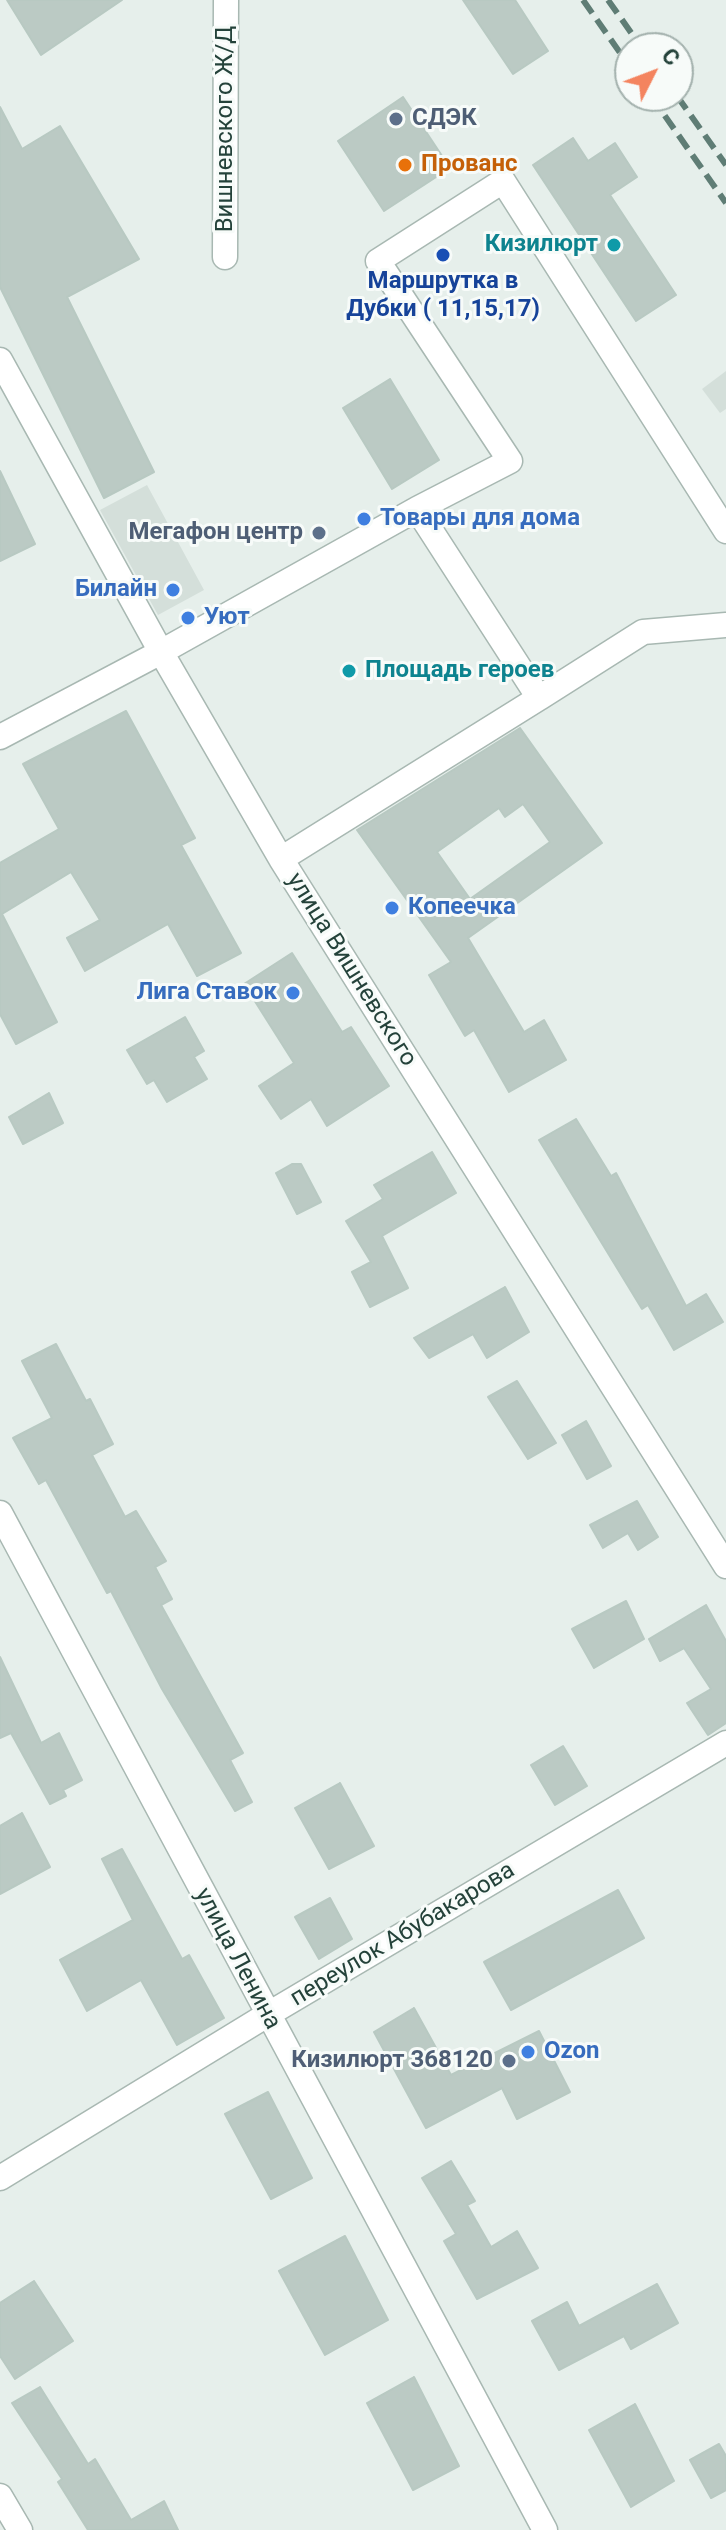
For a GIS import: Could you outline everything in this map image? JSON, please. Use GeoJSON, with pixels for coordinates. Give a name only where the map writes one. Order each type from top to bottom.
{"type":"FeatureCollection","features":[{"type":"Feature","properties":{"kind":"street","name":"Вишневского Ж/Д"},"geometry":{"type":"LineString","coordinates":[[225,257],[226,0]]}},
{"type":"Feature","properties":{"kind":"street"},"geometry":{"type":"LineString","coordinates":[[0,737],[510,461],[378,261],[503,181],[726,531]]}},
{"type":"Feature","properties":{"kind":"street","name":"улица Вишневского"},"geometry":{"type":"LineString","coordinates":[[0,360],[161,652],[281,859],[726,1566]]}},
{"type":"Feature","properties":{"kind":"street"},"geometry":{"type":"LineString","coordinates":[[417,509],[539,698]]}},
{"type":"Feature","properties":{"kind":"street"},"geometry":{"type":"LineString","coordinates":[[281,859],[643,632],[726,625]]}},
{"type":"Feature","properties":{"kind":"street","name":"улица Ленина"},"geometry":{"type":"LineString","coordinates":[[0,1513],[545,2530]]}},
{"type":"Feature","properties":{"kind":"street","name":"переулок Абубакарова"},"geometry":{"type":"LineString","coordinates":[[0,2178],[267,2015],[726,1743]]}},
{"type":"Feature","properties":{"kind":"street"},"geometry":{"type":"LineString","coordinates":[[0,2496],[20,2530]]}},
{"type":"Feature","properties":{"kind":"shaded area"},"geometry":{"type":"Polygon","coordinates":[[[726,371],[726,409],[720,413],[702,389],[726,371]]]}},
{"type":"Feature","properties":{"kind":"shaded area"},"geometry":{"type":"Polygon","coordinates":[[[147,485],[204,590],[158,615],[100,510],[147,485]]]}},
{"type":"Feature","properties":{"kind":"building"},"geometry":{"type":"Polygon","coordinates":[[[7,0],[122,0],[41,55],[7,0]]]}},
{"type":"Feature","properties":{"kind":"building"},"geometry":{"type":"Polygon","coordinates":[[[463,0],[515,0],[548,51],[513,74],[463,0]]]}},
{"type":"Feature","properties":{"kind":"building"},"geometry":{"type":"Polygon","coordinates":[[[403,97],[450,168],[384,211],[338,141],[403,97]]]}},
{"type":"Feature","properties":{"kind":"building"},"geometry":{"type":"Polygon","coordinates":[[[0,107],[22,149],[60,126],[139,259],[67,297],[154,472],[104,498],[0,287],[0,107]]]}},
{"type":"Feature","properties":{"kind":"building","name":"Кизилюрт"},"geometry":{"type":"Polygon","coordinates":[[[573,138],[588,161],[615,143],[637,177],[610,195],[676,295],[636,321],[533,165],[573,138]]]}},
{"type":"Feature","properties":{"kind":"building"},"geometry":{"type":"Polygon","coordinates":[[[390,379],[439,460],[392,489],[343,408],[390,379]]]}},
{"type":"Feature","properties":{"kind":"building"},"geometry":{"type":"Polygon","coordinates":[[[0,471],[35,544],[0,561],[0,471]]]}},
{"type":"Feature","properties":{"kind":"building"},"geometry":{"type":"Polygon","coordinates":[[[126,711],[195,838],[181,845],[241,953],[197,976],[168,924],[85,971],[67,938],[100,920],[71,872],[2,914],[57,1022],[16,1044],[0,1014],[0,863],[59,829],[23,764],[126,711]]]}},
{"type":"Feature","properties":{"kind":"building"},"geometry":{"type":"Polygon","coordinates":[[[520,728],[602,843],[468,938],[524,1032],[544,1020],[566,1060],[509,1092],[474,1030],[465,1036],[429,975],[451,962],[357,830],[520,728]],[[523,804],[505,817],[499,808],[437,852],[470,899],[550,842],[523,804]]]}},
{"type":"Feature","properties":{"kind":"building"},"geometry":{"type":"Polygon","coordinates":[[[292,953],[342,1032],[351,1027],[389,1086],[327,1126],[311,1099],[281,1119],[259,1086],[294,1063],[244,984],[292,953]]]}},
{"type":"Feature","properties":{"kind":"building"},"geometry":{"type":"Polygon","coordinates":[[[185,1017],[204,1051],[194,1057],[207,1079],[167,1102],[154,1080],[147,1084],[127,1050],[185,1017]]]}},
{"type":"Feature","properties":{"kind":"building"},"geometry":{"type":"Polygon","coordinates":[[[49,1093],[63,1123],[23,1144],[9,1117],[49,1093]]]}},
{"type":"Feature","properties":{"kind":"building"},"geometry":{"type":"Polygon","coordinates":[[[576,1119],[611,1176],[616,1173],[686,1306],[706,1294],[723,1322],[674,1350],[648,1305],[642,1309],[539,1140],[576,1119]]]}},
{"type":"Feature","properties":{"kind":"building"},"geometry":{"type":"Polygon","coordinates":[[[432,1152],[456,1193],[382,1236],[408,1288],[370,1307],[352,1272],[371,1262],[346,1221],[383,1199],[374,1185],[432,1152]]]}},
{"type":"Feature","properties":{"kind":"building"},"geometry":{"type":"Polygon","coordinates":[[[292,1164],[301,1164],[321,1202],[297,1214],[276,1173],[292,1164]]]}},
{"type":"Feature","properties":{"kind":"building"},"geometry":{"type":"Polygon","coordinates":[[[505,1287],[529,1332],[487,1358],[473,1334],[429,1358],[414,1338],[505,1287]]]}},
{"type":"Feature","properties":{"kind":"building"},"geometry":{"type":"Polygon","coordinates":[[[56,1344],[113,1444],[92,1455],[125,1517],[136,1511],[166,1561],[155,1567],[172,1599],[161,1605],[243,1753],[230,1760],[252,1802],[235,1811],[162,1689],[111,1591],[107,1593],[46,1480],[39,1484],[13,1438],[52,1418],[22,1361],[56,1344]]]}},
{"type":"Feature","properties":{"kind":"building"},"geometry":{"type":"Polygon","coordinates":[[[517,1381],[556,1443],[528,1459],[488,1397],[517,1381]]]}},
{"type":"Feature","properties":{"kind":"building"},"geometry":{"type":"Polygon","coordinates":[[[586,1421],[611,1466],[587,1479],[562,1435],[586,1421]]]}},
{"type":"Feature","properties":{"kind":"building"},"geometry":{"type":"Polygon","coordinates":[[[637,1501],[658,1537],[638,1550],[628,1533],[603,1548],[590,1525],[637,1501]]]}},
{"type":"Feature","properties":{"kind":"building"},"geometry":{"type":"Polygon","coordinates":[[[626,1601],[644,1639],[594,1668],[572,1629],[626,1601]]]}},
{"type":"Feature","properties":{"kind":"building"},"geometry":{"type":"Polygon","coordinates":[[[706,1605],[726,1641],[726,1723],[708,1735],[687,1703],[711,1689],[684,1648],[660,1661],[649,1639],[706,1605]]]}},
{"type":"Feature","properties":{"kind":"building"},"geometry":{"type":"Polygon","coordinates":[[[0,1657],[41,1743],[59,1733],[82,1780],[63,1790],[66,1796],[50,1804],[11,1733],[0,1738],[0,1657]]]}},
{"type":"Feature","properties":{"kind":"building"},"geometry":{"type":"Polygon","coordinates":[[[563,1746],[587,1786],[555,1805],[531,1765],[563,1746]]]}},
{"type":"Feature","properties":{"kind":"building"},"geometry":{"type":"Polygon","coordinates":[[[340,1783],[374,1846],[329,1869],[295,1808],[340,1783]]]}},
{"type":"Feature","properties":{"kind":"building"},"geometry":{"type":"Polygon","coordinates":[[[22,1813],[50,1867],[0,1894],[0,1826],[22,1813]]]}},
{"type":"Feature","properties":{"kind":"building"},"geometry":{"type":"Polygon","coordinates":[[[122,1849],[182,1959],[189,1955],[224,2018],[177,2045],[141,1980],[87,2011],[60,1960],[133,1920],[102,1859],[122,1849]]]}},
{"type":"Feature","properties":{"kind":"building"},"geometry":{"type":"Polygon","coordinates":[[[618,1890],[644,1938],[511,2010],[484,1962],[618,1890]]]}},
{"type":"Feature","properties":{"kind":"building"},"geometry":{"type":"Polygon","coordinates":[[[330,1898],[352,1939],[319,1959],[295,1917],[330,1898]]]}},
{"type":"Feature","properties":{"kind":"building"},"geometry":{"type":"Polygon","coordinates":[[[414,2008],[451,2075],[539,2031],[570,2092],[517,2119],[502,2088],[426,2128],[374,2032],[414,2008]]]}},
{"type":"Feature","properties":{"kind":"building"},"geometry":{"type":"Polygon","coordinates":[[[268,2092],[312,2178],[271,2199],[225,2114],[268,2092]]]}},
{"type":"Feature","properties":{"kind":"building"},"geometry":{"type":"Polygon","coordinates":[[[451,2161],[475,2201],[467,2205],[491,2247],[517,2231],[538,2268],[477,2299],[444,2241],[456,2234],[422,2178],[451,2161]]]}},
{"type":"Feature","properties":{"kind":"building"},"geometry":{"type":"Polygon","coordinates":[[[345,2236],[388,2320],[325,2355],[279,2271],[345,2236]]]}},
{"type":"Feature","properties":{"kind":"building"},"geometry":{"type":"Polygon","coordinates":[[[34,2281],[73,2341],[15,2379],[0,2356],[0,2303],[34,2281]]]}},
{"type":"Feature","properties":{"kind":"building"},"geometry":{"type":"Polygon","coordinates":[[[657,2284],[678,2323],[631,2349],[624,2336],[559,2370],[532,2321],[567,2302],[579,2326],[657,2284]]]}},
{"type":"Feature","properties":{"kind":"building"},"geometry":{"type":"Polygon","coordinates":[[[414,2377],[459,2466],[413,2490],[367,2403],[414,2377]]]}},
{"type":"Feature","properties":{"kind":"building"},"geometry":{"type":"Polygon","coordinates":[[[40,2387],[88,2464],[95,2459],[131,2520],[164,2501],[178,2530],[88,2530],[58,2482],[62,2479],[12,2403],[40,2387]]]}},
{"type":"Feature","properties":{"kind":"building"},"geometry":{"type":"Polygon","coordinates":[[[635,2404],[674,2481],[631,2507],[589,2430],[635,2404]]]}},
{"type":"Feature","properties":{"kind":"building"},"geometry":{"type":"Polygon","coordinates":[[[719,2444],[726,2456],[726,2490],[711,2498],[690,2460],[719,2444]]]}},
{"type":"Feature","properties":{"kind":"railway"},"geometry":{"type":"LineString","coordinates":[[583,0],[614,44]]}},
{"type":"Feature","properties":{"kind":"railway"},"geometry":{"type":"LineString","coordinates":[[608,0],[631,32]]}},
{"type":"Feature","properties":{"kind":"railway"},"geometry":{"type":"LineString","coordinates":[[662,112],[726,203]]}},
{"type":"Feature","properties":{"kind":"railway"},"geometry":{"type":"LineString","coordinates":[[688,112],[726,165]]}},
{"type":"Feature","properties":{"kind":"place","name":"СДЭК"},"geometry":{"type":"Point","coordinates":[396,119]}},
{"type":"Feature","properties":{"kind":"place","name":"Прованс"},"geometry":{"type":"Point","coordinates":[405,165]}},
{"type":"Feature","properties":{"kind":"place","name":"Кизилюрт"},"geometry":{"type":"Point","coordinates":[614,245]}},
{"type":"Feature","properties":{"kind":"place","name":"Маршрутка в Дубки ( 11,15,17)"},"geometry":{"type":"Point","coordinates":[443,255]}},
{"type":"Feature","properties":{"kind":"place","name":"Товары для дома"},"geometry":{"type":"Point","coordinates":[364,519]}},
{"type":"Feature","properties":{"kind":"place","name":"Мегафон центр"},"geometry":{"type":"Point","coordinates":[319,533]}},
{"type":"Feature","properties":{"kind":"place","name":"Билайн"},"geometry":{"type":"Point","coordinates":[173,590]}},
{"type":"Feature","properties":{"kind":"place","name":"Уют"},"geometry":{"type":"Point","coordinates":[188,618]}},
{"type":"Feature","properties":{"kind":"place","name":"Площадь героев"},"geometry":{"type":"Point","coordinates":[349,671]}},
{"type":"Feature","properties":{"kind":"place","name":"Копеечка"},"geometry":{"type":"Point","coordinates":[392,908]}},
{"type":"Feature","properties":{"kind":"place","name":"Лига Ставок"},"geometry":{"type":"Point","coordinates":[293,993]}},
{"type":"Feature","properties":{"kind":"place","name":"Ozon"},"geometry":{"type":"Point","coordinates":[528,2052]}},
{"type":"Feature","properties":{"kind":"place","name":"Кизилюрт 368120"},"geometry":{"type":"Point","coordinates":[509,2061]}}]}
